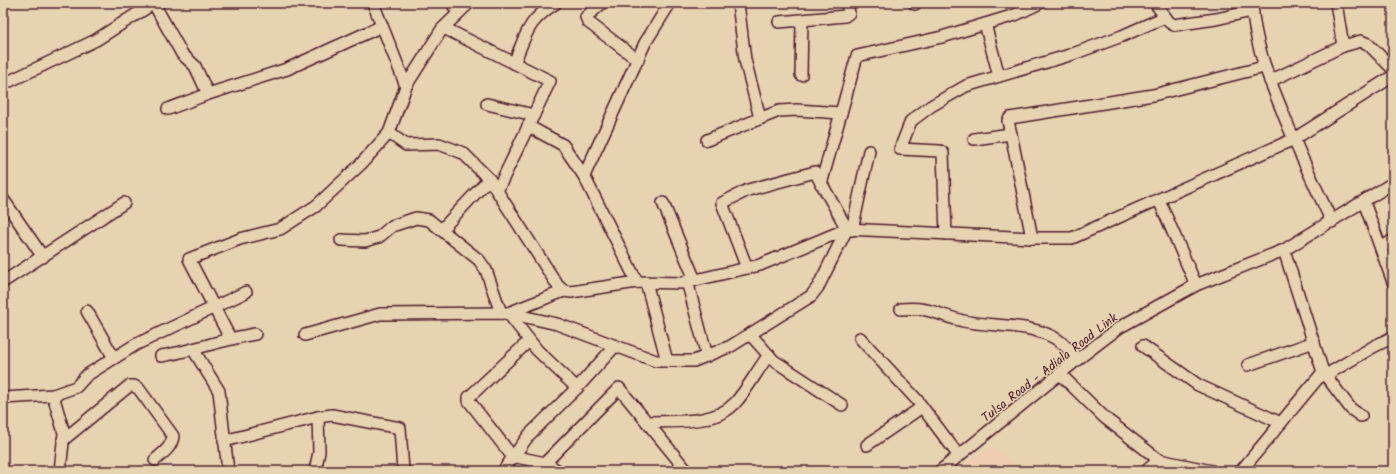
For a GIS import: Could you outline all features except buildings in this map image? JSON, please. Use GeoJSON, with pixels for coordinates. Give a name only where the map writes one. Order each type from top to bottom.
{"type":"FeatureCollection","features":[{"type":"Feature","properties":{"kind":"street"},"geometry":{"type":"LineString","coordinates":[[3,78],[5,81],[10,81],[96,40],[154,3],[182,54],[195,66],[208,94]]}},
{"type":"Feature","properties":{"kind":"street"},"geometry":{"type":"LineString","coordinates":[[373,3],[406,86]]}},
{"type":"Feature","properties":{"kind":"street"},"geometry":{"type":"LineString","coordinates":[[452,3],[458,13]]}},
{"type":"Feature","properties":{"kind":"street"},"geometry":{"type":"LineString","coordinates":[[230,338],[189,259],[240,239],[280,229],[316,206],[361,164],[389,133],[406,86],[444,28],[469,3]]}},
{"type":"Feature","properties":{"kind":"street"},"geometry":{"type":"LineString","coordinates":[[514,63],[532,21],[556,3]]}},
{"type":"Feature","properties":{"kind":"street"},"geometry":{"type":"LineString","coordinates":[[602,3],[586,17],[588,22],[638,60]]}},
{"type":"Feature","properties":{"kind":"street"},"geometry":{"type":"LineString","coordinates":[[584,176],[638,60],[670,3]]}},
{"type":"Feature","properties":{"kind":"street"},"geometry":{"type":"LineString","coordinates":[[738,3],[745,60],[760,118]]}},
{"type":"Feature","properties":{"kind":"street"},"geometry":{"type":"LineString","coordinates":[[779,22],[845,16],[849,13],[847,3]]}},
{"type":"Feature","properties":{"kind":"street"},"geometry":{"type":"LineString","coordinates":[[821,184],[857,56],[942,37],[1021,13],[1040,3]]}},
{"type":"Feature","properties":{"kind":"street"},"geometry":{"type":"LineString","coordinates":[[1155,3],[1165,17],[1174,25],[1216,19],[1252,7],[1258,46],[1264,67],[1294,140],[1332,222]]}},
{"type":"Feature","properties":{"kind":"street"},"geometry":{"type":"LineString","coordinates":[[1336,3],[1343,46]]}},
{"type":"Feature","properties":{"kind":"street"},"geometry":{"type":"LineString","coordinates":[[946,234],[943,153],[940,150],[900,149],[911,122],[931,106],[966,86],[1070,55],[1122,36],[1165,17]]}},
{"type":"Feature","properties":{"kind":"street"},"geometry":{"type":"LineString","coordinates":[[801,75],[802,20]]}},
{"type":"Feature","properties":{"kind":"street"},"geometry":{"type":"LineString","coordinates":[[985,24],[999,76]]}},
{"type":"Feature","properties":{"kind":"street"},"geometry":{"type":"LineString","coordinates":[[168,109],[208,94],[286,69],[382,26]]}},
{"type":"Feature","properties":{"kind":"street"},"geometry":{"type":"LineString","coordinates":[[444,28],[550,81],[497,191]]}},
{"type":"Feature","properties":{"kind":"street"},"geometry":{"type":"LineString","coordinates":[[1270,81],[1343,46],[1361,41],[1368,44],[1393,69]]}},
{"type":"Feature","properties":{"kind":"street"},"geometry":{"type":"LineString","coordinates":[[1032,238],[1010,134],[1008,121],[1011,117],[1153,95],[1264,67]]}},
{"type":"Feature","properties":{"kind":"street"},"geometry":{"type":"LineString","coordinates":[[505,313],[564,291],[571,292],[642,282],[691,281],[760,265],[849,229],[1032,238],[1072,238],[1294,140],[1393,76]]}},
{"type":"Feature","properties":{"kind":"street"},"geometry":{"type":"LineString","coordinates":[[487,104],[534,115]]}},
{"type":"Feature","properties":{"kind":"street"},"geometry":{"type":"LineString","coordinates":[[707,140],[779,111],[797,110],[841,113]]}},
{"type":"Feature","properties":{"kind":"street"},"geometry":{"type":"LineString","coordinates":[[528,126],[536,128],[563,145],[584,176],[642,282],[667,361]]}},
{"type":"Feature","properties":{"kind":"street"},"geometry":{"type":"LineString","coordinates":[[389,133],[406,145],[439,144],[463,153],[489,179],[558,286],[564,291]]}},
{"type":"Feature","properties":{"kind":"street"},"geometry":{"type":"LineString","coordinates":[[974,139],[1010,134]]}},
{"type":"Feature","properties":{"kind":"street"},"geometry":{"type":"LineString","coordinates":[[305,336],[380,314],[505,313],[557,324],[656,361],[694,361],[731,346],[811,296],[818,287],[849,229],[869,151]]}},
{"type":"Feature","properties":{"kind":"street"},"geometry":{"type":"LineString","coordinates":[[747,268],[722,203],[748,190],[815,172],[849,229]]}},
{"type":"Feature","properties":{"kind":"street"},"geometry":{"type":"LineString","coordinates":[[441,230],[489,179]]}},
{"type":"Feature","properties":{"kind":"street","name":"Tulsa Road - Adiala Road Link"},"geometry":{"type":"LineString","coordinates":[[940,471],[1078,359],[1120,327],[1196,285],[1284,250],[1332,222],[1393,183]]}},
{"type":"Feature","properties":{"kind":"street"},"geometry":{"type":"LineString","coordinates":[[3,199],[43,257]]}},
{"type":"Feature","properties":{"kind":"street"},"geometry":{"type":"LineString","coordinates":[[1159,200],[1196,285]]}},
{"type":"Feature","properties":{"kind":"street"},"geometry":{"type":"LineString","coordinates":[[1364,202],[1393,282]]}},
{"type":"Feature","properties":{"kind":"street"},"geometry":{"type":"LineString","coordinates":[[3,282],[124,203]]}},
{"type":"Feature","properties":{"kind":"street"},"geometry":{"type":"LineString","coordinates":[[663,203],[691,281],[707,356]]}},
{"type":"Feature","properties":{"kind":"street"},"geometry":{"type":"LineString","coordinates":[[342,240],[365,241],[379,237],[392,226],[416,218],[429,220],[479,260],[486,270],[505,313],[537,350],[577,388]]}},
{"type":"Feature","properties":{"kind":"street"},"geometry":{"type":"LineString","coordinates":[[1381,248],[1393,240]]}},
{"type":"Feature","properties":{"kind":"street"},"geometry":{"type":"LineString","coordinates":[[1284,250],[1325,374],[1351,409],[1361,416]]}},
{"type":"Feature","properties":{"kind":"street"},"geometry":{"type":"LineString","coordinates":[[3,398],[53,395],[76,387],[87,375],[135,345],[246,292]]}},
{"type":"Feature","properties":{"kind":"street"},"geometry":{"type":"LineString","coordinates":[[901,308],[916,307],[964,321],[1029,329],[1052,336],[1064,344],[1078,359]]}},
{"type":"Feature","properties":{"kind":"street"},"geometry":{"type":"LineString","coordinates":[[87,311],[114,358]]}},
{"type":"Feature","properties":{"kind":"street"},"geometry":{"type":"LineString","coordinates":[[161,356],[183,353],[230,338],[255,334]]}},
{"type":"Feature","properties":{"kind":"street"},"geometry":{"type":"LineString","coordinates":[[750,334],[769,355],[842,406]]}},
{"type":"Feature","properties":{"kind":"street"},"geometry":{"type":"LineString","coordinates":[[1241,471],[1325,374],[1393,337]]}},
{"type":"Feature","properties":{"kind":"street"},"geometry":{"type":"LineString","coordinates":[[860,338],[922,407],[959,456]]}},
{"type":"Feature","properties":{"kind":"street"},"geometry":{"type":"LineString","coordinates":[[529,341],[469,397],[469,401],[512,456],[545,463],[559,471]]}},
{"type":"Feature","properties":{"kind":"street"},"geometry":{"type":"LineString","coordinates":[[1248,365],[1314,342]]}},
{"type":"Feature","properties":{"kind":"street"},"geometry":{"type":"LineString","coordinates":[[503,471],[528,435],[577,388],[615,346]]}},
{"type":"Feature","properties":{"kind":"street"},"geometry":{"type":"LineString","coordinates":[[1143,346],[1198,385],[1281,423]]}},
{"type":"Feature","properties":{"kind":"street"},"geometry":{"type":"LineString","coordinates":[[196,354],[219,391],[228,471]]}},
{"type":"Feature","properties":{"kind":"street"},"geometry":{"type":"LineString","coordinates":[[646,422],[701,420],[725,410],[734,404],[769,355]]}},
{"type":"Feature","properties":{"kind":"street"},"geometry":{"type":"LineString","coordinates":[[1060,375],[1105,418],[1159,460],[1212,471]]}},
{"type":"Feature","properties":{"kind":"street"},"geometry":{"type":"LineString","coordinates":[[63,440],[129,386],[134,386],[139,389],[173,436],[168,448],[155,460]]}},
{"type":"Feature","properties":{"kind":"street"},"geometry":{"type":"LineString","coordinates":[[545,463],[619,388],[686,471]]}},
{"type":"Feature","properties":{"kind":"street"},"geometry":{"type":"LineString","coordinates":[[53,395],[64,433],[60,471]]}},
{"type":"Feature","properties":{"kind":"street"},"geometry":{"type":"LineString","coordinates":[[867,445],[922,407]]}},
{"type":"Feature","properties":{"kind":"street"},"geometry":{"type":"LineString","coordinates":[[224,441],[318,417],[332,415],[400,428],[403,471]]}},
{"type":"Feature","properties":{"kind":"street"},"geometry":{"type":"LineString","coordinates":[[315,471],[319,452],[318,417]]}},
{"type":"Feature","properties":{"kind":"street"},"geometry":{"type":"LineString","coordinates":[[1146,471],[1159,460]]}},
{"type":"Feature","properties":{"kind":"shaded area"},"geometry":{"type":"Polygon","coordinates":[[[991,446],[1020,471],[956,471],[991,446]]]}}]}
